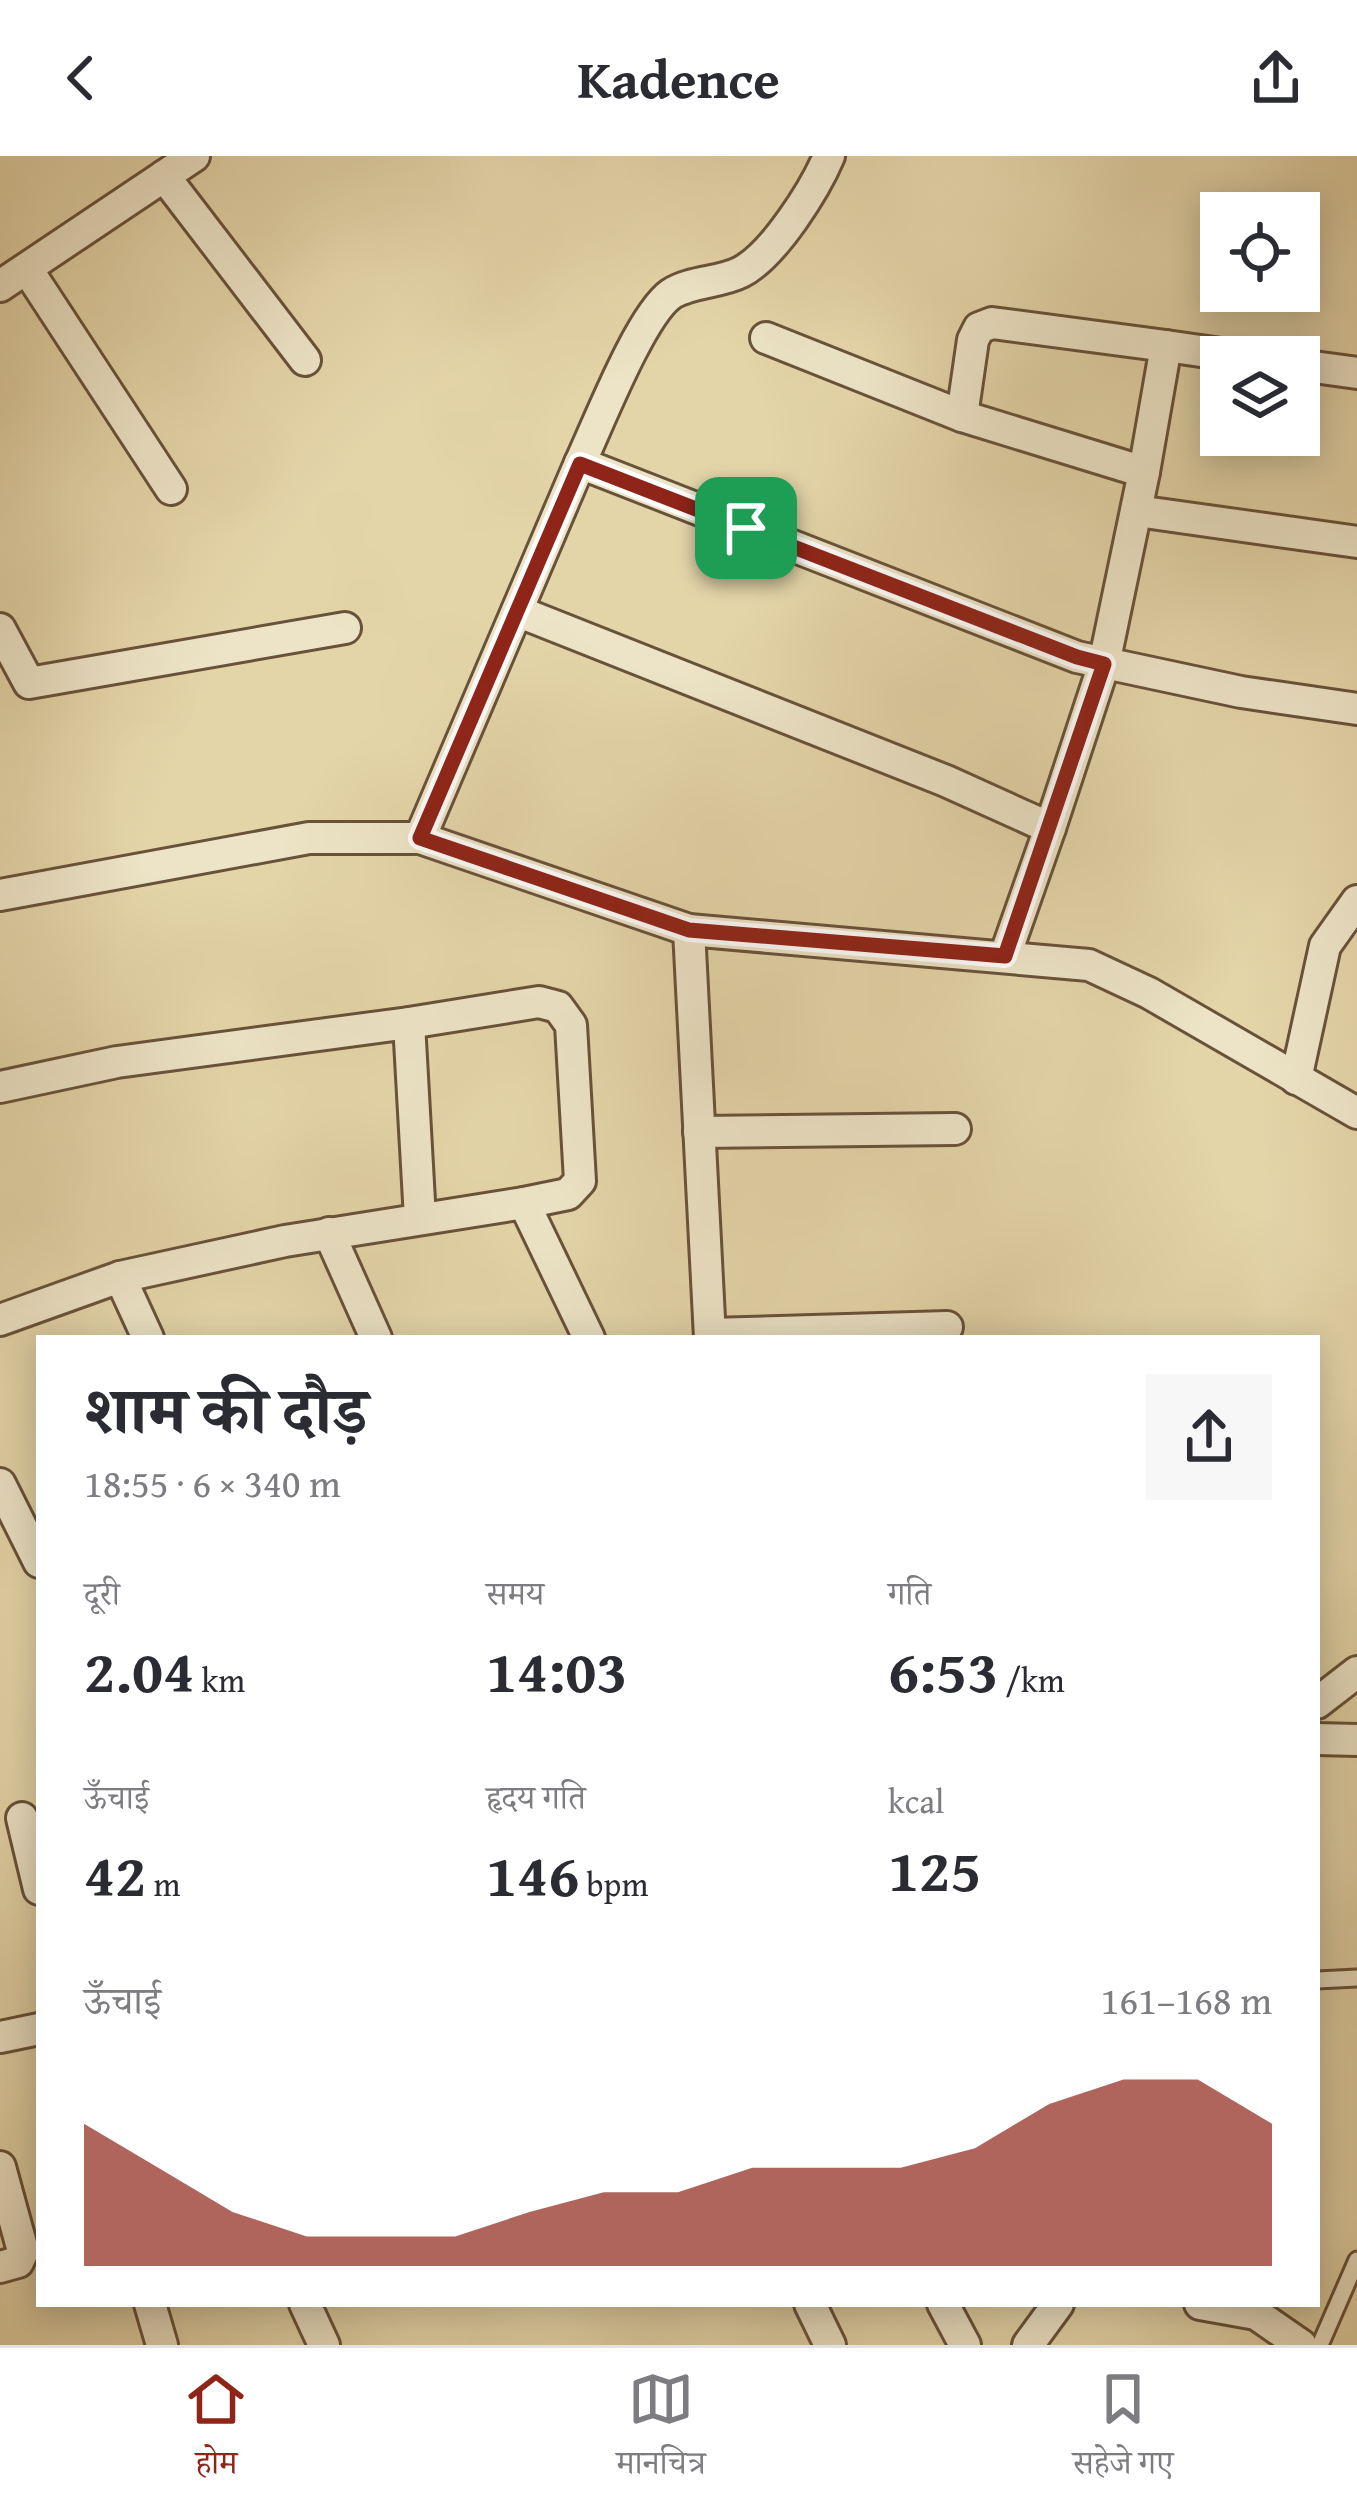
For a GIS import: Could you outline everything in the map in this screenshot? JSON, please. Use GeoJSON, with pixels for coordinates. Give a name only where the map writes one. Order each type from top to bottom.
{"type":"FeatureCollection","features":[{"type":"Feature","properties":{"kind":"street"},"geometry":{"type":"LineString","coordinates":[[0,286],[194,156]]}},
{"type":"Feature","properties":{"kind":"street"},"geometry":{"type":"LineString","coordinates":[[420,838],[580,464],[653,312],[673,292],[741,273],[764,255],[820,178],[830,156]]}},
{"type":"Feature","properties":{"kind":"street"},"geometry":{"type":"LineString","coordinates":[[164,176],[305,360]]}},
{"type":"Feature","properties":{"kind":"street"},"geometry":{"type":"LineString","coordinates":[[27,269],[171,489]]}},
{"type":"Feature","properties":{"kind":"street"},"geometry":{"type":"LineString","coordinates":[[962,416],[973,340],[979,328],[992,323],[1200,351]]}},
{"type":"Feature","properties":{"kind":"street"},"geometry":{"type":"LineString","coordinates":[[766,338],[962,416],[1144,472]]}},
{"type":"Feature","properties":{"kind":"street"},"geometry":{"type":"LineString","coordinates":[[1005,956],[1104,664],[1166,346]]}},
{"type":"Feature","properties":{"kind":"street"},"geometry":{"type":"LineString","coordinates":[[1320,368],[1357,373]]}},
{"type":"Feature","properties":{"kind":"street"},"geometry":{"type":"LineString","coordinates":[[580,464],[1077,657],[1241,692],[1357,709]]}},
{"type":"Feature","properties":{"kind":"street"},"geometry":{"type":"LineString","coordinates":[[1137,512],[1357,542]]}},
{"type":"Feature","properties":{"kind":"street"},"geometry":{"type":"LineString","coordinates":[[517,611],[925,772],[1050,828]]}},
{"type":"Feature","properties":{"kind":"street"},"geometry":{"type":"LineString","coordinates":[[0,629],[15,686],[345,628]]}},
{"type":"Feature","properties":{"kind":"street"},"geometry":{"type":"LineString","coordinates":[[0,895],[309,838],[420,838],[689,930],[1089,965],[1149,994],[1357,1113]]}},
{"type":"Feature","properties":{"kind":"street"},"geometry":{"type":"LineString","coordinates":[[1296,1079],[1325,946],[1347,929],[1357,901]]}},
{"type":"Feature","properties":{"kind":"street"},"geometry":{"type":"LineString","coordinates":[[689,930],[710,1335]]}},
{"type":"Feature","properties":{"kind":"street"},"geometry":{"type":"LineString","coordinates":[[0,1087],[117,1063],[539,1002],[558,1007],[571,1025],[580,1181],[568,1193],[524,1203],[329,1234],[120,1276],[0,1320]]}},
{"type":"Feature","properties":{"kind":"street"},"geometry":{"type":"LineString","coordinates":[[409,1023],[420,1219]]}},
{"type":"Feature","properties":{"kind":"street"},"geometry":{"type":"LineString","coordinates":[[699,1132],[955,1129]]}},
{"type":"Feature","properties":{"kind":"street"},"geometry":{"type":"LineString","coordinates":[[524,1203],[589,1335]]}},
{"type":"Feature","properties":{"kind":"street"},"geometry":{"type":"LineString","coordinates":[[329,1234],[375,1335]]}},
{"type":"Feature","properties":{"kind":"street"},"geometry":{"type":"LineString","coordinates":[[120,1276],[147,1335]]}},
{"type":"Feature","properties":{"kind":"street"},"geometry":{"type":"LineString","coordinates":[[736,1335],[947,1327]]}},
{"type":"Feature","properties":{"kind":"street"},"geometry":{"type":"LineString","coordinates":[[0,1484],[36,1556]]}},
{"type":"Feature","properties":{"kind":"street"},"geometry":{"type":"LineString","coordinates":[[1320,1701],[1357,1672]]}},
{"type":"Feature","properties":{"kind":"street"},"geometry":{"type":"LineString","coordinates":[[1320,1739],[1357,1740]]}},
{"type":"Feature","properties":{"kind":"street"},"geometry":{"type":"LineString","coordinates":[[20,1818],[36,1878]]}},
{"type":"Feature","properties":{"kind":"street"},"geometry":{"type":"LineString","coordinates":[[0,2037],[36,2030]]}},
{"type":"Feature","properties":{"kind":"street"},"geometry":{"type":"LineString","coordinates":[[0,2167],[22,2251],[18,2262],[0,2267]]}},
{"type":"Feature","properties":{"kind":"street"},"geometry":{"type":"LineString","coordinates":[[151,2307],[162,2345]]}},
{"type":"Feature","properties":{"kind":"street"},"geometry":{"type":"LineString","coordinates":[[306,2307],[325,2345]]}},
{"type":"Feature","properties":{"kind":"street"},"geometry":{"type":"LineString","coordinates":[[811,2307],[830,2345]]}},
{"type":"Feature","properties":{"kind":"street"},"geometry":{"type":"LineString","coordinates":[[946,2307],[965,2345]]}},
{"type":"Feature","properties":{"kind":"street"},"geometry":{"type":"LineString","coordinates":[[1028,2345],[1056,2307]]}},
{"type":"Feature","properties":{"kind":"street"},"geometry":{"type":"LineString","coordinates":[[1216,2307],[1256,2314],[1301,2345]]}},
{"type":"Feature","properties":{"kind":"lane"},"geometry":{"type":"LineString","coordinates":[[1320,1979],[1357,1978]]}},
{"type":"Feature","properties":{"kind":"lane"},"geometry":{"type":"LineString","coordinates":[[1321,2345],[1357,2260]]}},
{"type":"Feature","properties":{"kind":"route"},"geometry":{"type":"LineString","coordinates":[[580,464],[746,528],[1104,664],[1005,956],[689,930],[420,838],[580,464]]}}]}
